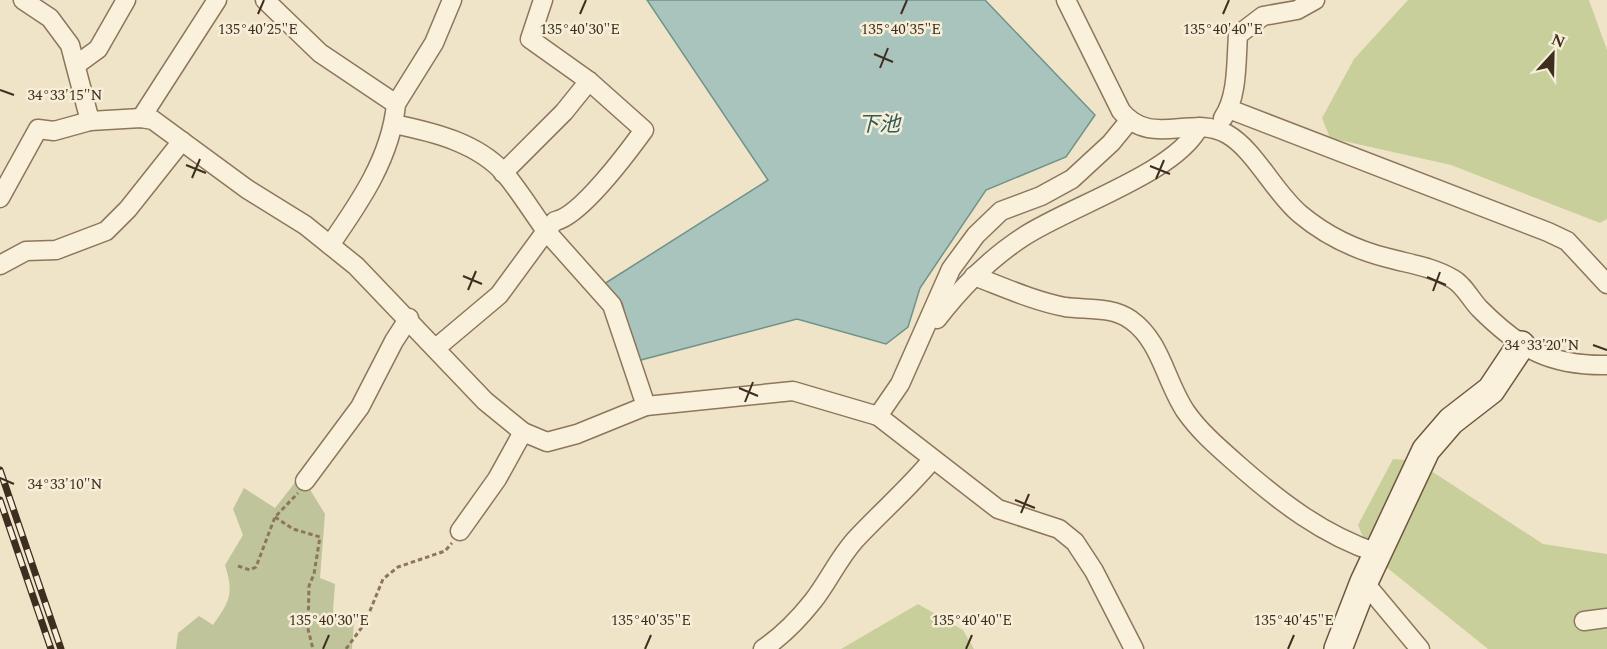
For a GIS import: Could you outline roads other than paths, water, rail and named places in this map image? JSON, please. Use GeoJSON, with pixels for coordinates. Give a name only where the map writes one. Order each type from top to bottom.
{"type":"FeatureCollection","features":[{"type":"Feature","properties":{"kind":"street"},"geometry":{"type":"LineString","coordinates":[[23,0],[50,18],[70,45],[90,121]]}},
{"type":"Feature","properties":{"kind":"street"},"geometry":{"type":"LineString","coordinates":[[76,65],[98,49],[126,0]]}},
{"type":"Feature","properties":{"kind":"street"},"geometry":{"type":"LineString","coordinates":[[141,118],[217,0]]}},
{"type":"Feature","properties":{"kind":"street"},"geometry":{"type":"LineString","coordinates":[[265,0],[295,32],[320,53],[396,104]]}},
{"type":"Feature","properties":{"kind":"street"},"geometry":{"type":"LineString","coordinates":[[330,245],[376,173],[394,124],[396,104],[434,43],[452,0]]}},
{"type":"Feature","properties":{"kind":"street"},"geometry":{"type":"LineString","coordinates":[[436,348],[499,295],[546,231],[555,221],[565,219],[603,182],[644,130],[589,81],[530,39],[543,0]]}},
{"type":"Feature","properties":{"kind":"street"},"geometry":{"type":"LineString","coordinates":[[1066,0],[1121,111],[1129,121],[1152,129],[1207,128],[1227,134],[1242,145],[1276,190],[1299,213],[1321,229],[1367,252],[1423,266],[1454,279],[1492,322],[1521,345],[1542,357],[1562,363],[1607,365]]}},
{"type":"Feature","properties":{"kind":"street"},"geometry":{"type":"LineString","coordinates":[[920,338],[974,276],[1030,232],[1111,190],[1150,173],[1207,128],[1229,109],[1235,77],[1238,36],[1263,16],[1297,10],[1315,0]]}},
{"type":"Feature","properties":{"kind":"street"},"geometry":{"type":"LineString","coordinates":[[503,172],[564,112],[589,81]]}},
{"type":"Feature","properties":{"kind":"street"},"geometry":{"type":"LineString","coordinates":[[1229,109],[1548,232],[1568,242],[1607,284]]}},
{"type":"Feature","properties":{"kind":"street"},"geometry":{"type":"LineString","coordinates":[[0,198],[38,129],[54,131],[90,121],[141,118],[153,120],[330,245],[356,266],[409,318],[485,401],[523,432],[547,442],[577,434],[646,406],[792,391],[878,416],[998,509],[1059,530],[1075,542],[1094,571],[1134,649]]}},
{"type":"Feature","properties":{"kind":"street"},"geometry":{"type":"LineString","coordinates":[[878,416],[900,384],[951,269],[976,235],[1001,211],[1041,196],[1072,179],[1111,143],[1129,121]]}},
{"type":"Feature","properties":{"kind":"street"},"geometry":{"type":"LineString","coordinates":[[394,124],[463,144],[503,172],[546,231],[612,305],[646,406]]}},
{"type":"Feature","properties":{"kind":"street"},"geometry":{"type":"LineString","coordinates":[[0,266],[26,251],[56,250],[106,231],[128,209],[182,141]]}},
{"type":"Feature","properties":{"kind":"street"},"geometry":{"type":"LineString","coordinates":[[974,276],[1064,306],[1114,312],[1130,320],[1144,333],[1161,359],[1186,412],[1210,440],[1283,503],[1319,528],[1348,544],[1377,553]]}},
{"type":"Feature","properties":{"kind":"street"},"geometry":{"type":"LineString","coordinates":[[305,481],[360,407],[394,341],[409,318]]}},
{"type":"Feature","properties":{"kind":"street"},"geometry":{"type":"LineString","coordinates":[[1338,649],[1364,582],[1426,450],[1451,421],[1491,390],[1521,345]]}},
{"type":"Feature","properties":{"kind":"street"},"geometry":{"type":"LineString","coordinates":[[460,531],[497,478],[523,432]]}},
{"type":"Feature","properties":{"kind":"street"},"geometry":{"type":"LineString","coordinates":[[763,649],[782,636],[814,600],[829,573],[855,540],[904,494],[932,460]]}},
{"type":"Feature","properties":{"kind":"street"},"geometry":{"type":"LineString","coordinates":[[1364,582],[1420,649]]}},
{"type":"Feature","properties":{"kind":"street"},"geometry":{"type":"LineString","coordinates":[[1584,621],[1607,618]]}},
{"type":"Feature","properties":{"kind":"water","name":"下池"},"geometry":{"type":"Polygon","coordinates":[[[647,0],[985,0],[1095,115],[1066,157],[986,190],[920,288],[908,327],[886,344],[797,319],[637,361],[622,303],[604,284],[768,180],[647,0]]]}},
{"type":"Feature","properties":{"kind":"railway"},"geometry":{"type":"LineString","coordinates":[[0,470],[61,649]]}},
{"type":"Feature","properties":{"kind":"railway"},"geometry":{"type":"LineString","coordinates":[[0,500],[51,649]]}}]}
